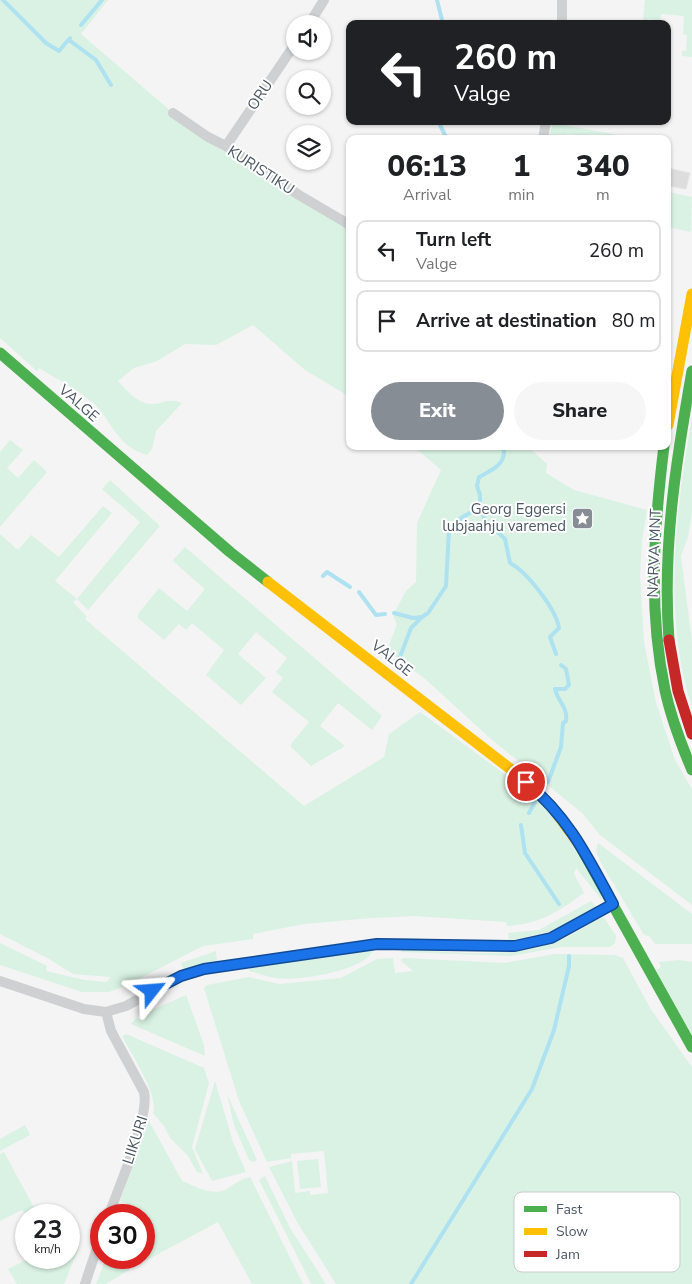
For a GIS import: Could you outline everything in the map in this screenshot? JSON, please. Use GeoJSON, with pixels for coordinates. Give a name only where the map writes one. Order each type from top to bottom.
{"type":"FeatureCollection","features":[{"type":"Feature","properties":{"kind":"street"},"geometry":{"type":"LineString","coordinates":[[315,15],[324,0]]}},
{"type":"Feature","properties":{"kind":"street"},"geometry":{"type":"LineString","coordinates":[[562,0],[562,20]]}},
{"type":"Feature","properties":{"kind":"street","name":"ORU"},"geometry":{"type":"LineString","coordinates":[[226,146],[286,57]]}},
{"type":"Feature","properties":{"kind":"street","name":"KURISTIKU"},"geometry":{"type":"LineString","coordinates":[[173,113],[299,195],[346,223]]}},
{"type":"Feature","properties":{"kind":"street"},"geometry":{"type":"LineString","coordinates":[[671,394],[674,363],[692,294]]}},
{"type":"Feature","properties":{"kind":"street","name":"VALGE"},"geometry":{"type":"LineString","coordinates":[[0,353],[244,564],[538,792],[575,834],[665,1003],[692,1047]]}},
{"type":"Feature","properties":{"kind":"street"},"geometry":{"type":"LineString","coordinates":[[674,363],[692,369]]}},
{"type":"Feature","properties":{"kind":"street","name":"NARVA MNT"},"geometry":{"type":"LineString","coordinates":[[692,369],[671,493],[667,592],[671,658],[677,692],[692,734]]}},
{"type":"Feature","properties":{"kind":"street","name":"NARVA MNT"},"geometry":{"type":"LineString","coordinates":[[664,450],[654,560],[656,640],[661,677],[671,721],[692,770]]}},
{"type":"Feature","properties":{"kind":"street"},"geometry":{"type":"LineString","coordinates":[[0,981],[84,1009],[106,1012],[126,1006],[181,976],[204,969],[377,944],[515,946],[551,938],[613,904]]}},
{"type":"Feature","properties":{"kind":"street","name":"LIIKURI"},"geometry":{"type":"LineString","coordinates":[[106,1012],[112,1031],[144,1092],[146,1102],[142,1120],[113,1204]]}},
{"type":"Feature","properties":{"kind":"street"},"geometry":{"type":"LineString","coordinates":[[85,1284],[90,1269]]}},
{"type":"Feature","properties":{"kind":"green space"},"geometry":{"type":"Polygon","coordinates":[[[0,0],[108,0],[81,34],[173,113],[346,222],[346,395],[305,370],[253,325],[216,345],[185,344],[157,361],[134,368],[118,381],[133,396],[146,403],[155,404],[176,401],[182,403],[156,431],[152,449],[147,455],[128,446],[92,402],[73,388],[39,368],[37,371],[0,338],[0,0]]]}},
{"type":"Feature","properties":{"kind":"green space"},"geometry":{"type":"Polygon","coordinates":[[[645,0],[692,0],[692,57],[682,56],[682,51],[686,51],[687,35],[683,34],[684,16],[661,14],[660,20],[643,20],[645,0]]]}},
{"type":"Feature","properties":{"kind":"green space"},"geometry":{"type":"Polygon","coordinates":[[[552,125],[564,125],[618,135],[567,134],[549,135],[552,125]]]}},
{"type":"Feature","properties":{"kind":"green space"},"geometry":{"type":"Polygon","coordinates":[[[671,193],[692,197],[691,232],[671,228],[671,193]]]}},
{"type":"Feature","properties":{"kind":"green space"},"geometry":{"type":"Polygon","coordinates":[[[692,416],[692,511],[688,537],[681,556],[692,642],[692,708],[677,636],[675,563],[681,489],[692,416]]]}},
{"type":"Feature","properties":{"kind":"green space"},"geometry":{"type":"Polygon","coordinates":[[[10,440],[23,450],[7,468],[18,478],[34,460],[47,472],[0,527],[0,452],[10,440]]]}},
{"type":"Feature","properties":{"kind":"green space"},"geometry":{"type":"Polygon","coordinates":[[[418,450],[531,450],[547,464],[546,473],[574,490],[647,510],[642,541],[640,576],[644,642],[656,703],[675,760],[692,789],[692,905],[600,835],[582,813],[491,739],[424,678],[387,651],[397,624],[393,615],[406,591],[416,582],[417,523],[441,470],[418,450]]]}},
{"type":"Feature","properties":{"kind":"green space"},"geometry":{"type":"Polygon","coordinates":[[[110,480],[160,526],[88,610],[77,599],[140,522],[102,489],[110,480]]]}},
{"type":"Feature","properties":{"kind":"green space"},"geometry":{"type":"Polygon","coordinates":[[[103,506],[112,513],[55,581],[77,599],[73,602],[87,617],[85,619],[304,806],[384,757],[389,734],[420,712],[532,794],[555,817],[601,893],[601,899],[576,868],[574,874],[584,893],[557,911],[539,920],[507,926],[506,922],[415,916],[304,924],[253,934],[253,939],[203,946],[123,987],[109,992],[82,992],[0,965],[0,943],[47,966],[46,971],[85,980],[106,982],[111,977],[73,974],[49,959],[0,934],[0,534],[18,550],[31,535],[59,557],[103,506]]]}},
{"type":"Feature","properties":{"kind":"green space"},"geometry":{"type":"Polygon","coordinates":[[[185,547],[382,716],[372,730],[338,703],[320,726],[345,746],[311,766],[291,747],[291,744],[309,722],[272,692],[283,678],[276,672],[287,658],[256,632],[238,654],[266,678],[241,705],[206,675],[224,650],[192,623],[186,630],[179,624],[164,640],[138,618],[138,614],[159,588],[187,611],[205,589],[173,560],[185,547]]]}},
{"type":"Feature","properties":{"kind":"green space"},"geometry":{"type":"Polygon","coordinates":[[[598,843],[692,914],[692,944],[655,944],[649,936],[644,935],[601,863],[596,851],[598,843]]]}},
{"type":"Feature","properties":{"kind":"green space"},"geometry":{"type":"Polygon","coordinates":[[[591,901],[596,906],[593,910],[553,931],[509,941],[508,933],[539,930],[591,901]]]}},
{"type":"Feature","properties":{"kind":"green space"},"geometry":{"type":"Polygon","coordinates":[[[604,918],[616,936],[615,943],[610,947],[561,947],[511,956],[401,952],[402,949],[472,953],[526,950],[557,941],[597,919],[604,918]]]}},
{"type":"Feature","properties":{"kind":"green space"},"geometry":{"type":"Polygon","coordinates":[[[373,949],[369,956],[359,963],[331,973],[286,979],[249,971],[250,967],[373,949]]]}},
{"type":"Feature","properties":{"kind":"green space"},"geometry":{"type":"Polygon","coordinates":[[[216,951],[217,961],[184,970],[181,963],[216,951]]]}},
{"type":"Feature","properties":{"kind":"green space"},"geometry":{"type":"Polygon","coordinates":[[[555,954],[614,955],[623,958],[650,1008],[692,1067],[692,1284],[336,1284],[297,1222],[269,1167],[292,1161],[295,1193],[310,1191],[310,1195],[328,1193],[324,1151],[291,1154],[291,1158],[267,1162],[239,1101],[204,988],[207,985],[249,977],[279,984],[341,978],[377,959],[393,958],[395,973],[413,971],[400,960],[404,958],[504,963],[555,954]]]}},
{"type":"Feature","properties":{"kind":"green space"},"geometry":{"type":"Polygon","coordinates":[[[680,960],[692,962],[692,1035],[656,970],[661,967],[659,962],[680,960]]]}},
{"type":"Feature","properties":{"kind":"green space"},"geometry":{"type":"Polygon","coordinates":[[[186,995],[204,1045],[205,1056],[131,1024],[137,1017],[138,1019],[143,1014],[186,995]]]}},
{"type":"Feature","properties":{"kind":"green space"},"geometry":{"type":"Polygon","coordinates":[[[126,1034],[204,1068],[209,1083],[192,1147],[203,1174],[197,1172],[188,1156],[170,1138],[164,1126],[153,1113],[152,1096],[143,1074],[122,1036],[126,1034]]]}},
{"type":"Feature","properties":{"kind":"green space"},"geometry":{"type":"Polygon","coordinates":[[[215,1081],[233,1142],[246,1172],[212,1181],[195,1149],[215,1081]]]}},
{"type":"Feature","properties":{"kind":"green space"},"geometry":{"type":"Polygon","coordinates":[[[227,1094],[257,1160],[254,1162],[249,1160],[234,1125],[227,1094]]]}},
{"type":"Feature","properties":{"kind":"green space"},"geometry":{"type":"Polygon","coordinates":[[[149,1121],[182,1181],[203,1190],[220,1192],[250,1177],[303,1284],[252,1284],[218,1222],[155,1256],[155,1204],[127,1204],[120,1201],[149,1121]]]}},
{"type":"Feature","properties":{"kind":"green space"},"geometry":{"type":"Polygon","coordinates":[[[25,1125],[30,1135],[0,1151],[0,1139],[25,1125]]]}},
{"type":"Feature","properties":{"kind":"green space"},"geometry":{"type":"Polygon","coordinates":[[[4,1152],[32,1204],[15,1204],[15,1214],[0,1221],[0,1154],[4,1152]]]}},
{"type":"Feature","properties":{"kind":"green space"},"geometry":{"type":"Polygon","coordinates":[[[318,1159],[321,1187],[300,1189],[297,1161],[318,1159]]]}},
{"type":"Feature","properties":{"kind":"green space"},"geometry":{"type":"Polygon","coordinates":[[[265,1176],[290,1228],[326,1284],[311,1284],[259,1180],[265,1176]]]}},
{"type":"Feature","properties":{"kind":"green space"},"geometry":{"type":"Polygon","coordinates":[[[15,1266],[15,1269],[70,1269],[64,1284],[17,1284],[8,1269],[15,1266]]]}},
{"type":"Feature","properties":{"kind":"green space"},"geometry":{"type":"Polygon","coordinates":[[[102,1269],[130,1269],[106,1284],[96,1284],[102,1269]]]}},
{"type":"Feature","properties":{"kind":"building"},"geometry":{"type":"Polygon","coordinates":[[[671,169],[690,173],[686,189],[671,186],[671,169]]]}},
{"type":"Feature","properties":{"kind":"waterway"},"geometry":{"type":"LineString","coordinates":[[3,0],[46,43],[59,51],[70,38]]}},
{"type":"Feature","properties":{"kind":"waterway"},"geometry":{"type":"LineString","coordinates":[[81,25],[102,0]]}},
{"type":"Feature","properties":{"kind":"waterway"},"geometry":{"type":"LineString","coordinates":[[437,0],[442,20]]}},
{"type":"Feature","properties":{"kind":"waterway"},"geometry":{"type":"LineString","coordinates":[[69,40],[96,60],[111,85]]}},
{"type":"Feature","properties":{"kind":"waterway"},"geometry":{"type":"LineString","coordinates":[[440,125],[445,135]]}},
{"type":"Feature","properties":{"kind":"waterway"},"geometry":{"type":"LineString","coordinates":[[504,450],[503,457],[498,466],[479,477],[477,486],[480,495],[480,507],[485,520],[505,539],[510,563],[524,574],[540,592],[557,620],[559,628],[550,637],[556,654]]}},
{"type":"Feature","properties":{"kind":"waterway"},"geometry":{"type":"LineString","coordinates":[[394,613],[413,618],[422,617],[428,613],[446,586],[449,530],[461,518],[480,507]]}},
{"type":"Feature","properties":{"kind":"waterway"},"geometry":{"type":"LineString","coordinates":[[323,576],[327,572],[350,587]]}},
{"type":"Feature","properties":{"kind":"waterway"},"geometry":{"type":"LineString","coordinates":[[359,592],[376,615],[385,614]]}},
{"type":"Feature","properties":{"kind":"waterway"},"geometry":{"type":"LineString","coordinates":[[400,657],[411,628],[421,618]]}},
{"type":"Feature","properties":{"kind":"waterway"},"geometry":{"type":"LineString","coordinates":[[548,782],[561,747],[563,723],[566,721],[566,712],[555,689],[565,689],[569,685],[566,669],[561,665]]}},
{"type":"Feature","properties":{"kind":"waterway"},"geometry":{"type":"LineString","coordinates":[[529,813],[535,802]]}},
{"type":"Feature","properties":{"kind":"waterway"},"geometry":{"type":"LineString","coordinates":[[521,825],[525,853],[559,904]]}},
{"type":"Feature","properties":{"kind":"waterway"},"geometry":{"type":"LineString","coordinates":[[411,1284],[532,1089],[554,1030],[569,966],[569,956]]}},
{"type":"Feature","properties":{"kind":"traffic: fast"},"geometry":{"type":"LineString","coordinates":[[0,353],[230,552],[268,582]]}},
{"type":"Feature","properties":{"kind":"traffic: fast"},"geometry":{"type":"LineString","coordinates":[[669,640],[667,606],[669,539],[676,472],[692,371]]}},
{"type":"Feature","properties":{"kind":"traffic: fast"},"geometry":{"type":"LineString","coordinates":[[664,450],[655,537],[656,629],[667,700],[692,770]]}},
{"type":"Feature","properties":{"kind":"traffic: fast"},"geometry":{"type":"LineString","coordinates":[[579,844],[692,1047]]}},
{"type":"Feature","properties":{"kind":"traffic: slow"},"geometry":{"type":"LineString","coordinates":[[671,409],[692,294]]}},
{"type":"Feature","properties":{"kind":"traffic: slow"},"geometry":{"type":"LineString","coordinates":[[268,582],[526,781],[552,807],[579,844]]}},
{"type":"Feature","properties":{"kind":"traffic: jam"},"geometry":{"type":"LineString","coordinates":[[669,640],[678,691],[692,734]]}},
{"type":"Feature","properties":{"kind":"place","name":"Georg Eggersi lubjaahju varemed"},"geometry":{"type":"Point","coordinates":[582,518]}},
{"type":"Feature","properties":{"kind":"route"},"geometry":{"type":"LineString","coordinates":[[152,991],[181,976],[204,969],[371,945],[420,943],[500,947],[527,944],[562,933],[613,904],[575,834],[548,802],[526,782]]}}]}
